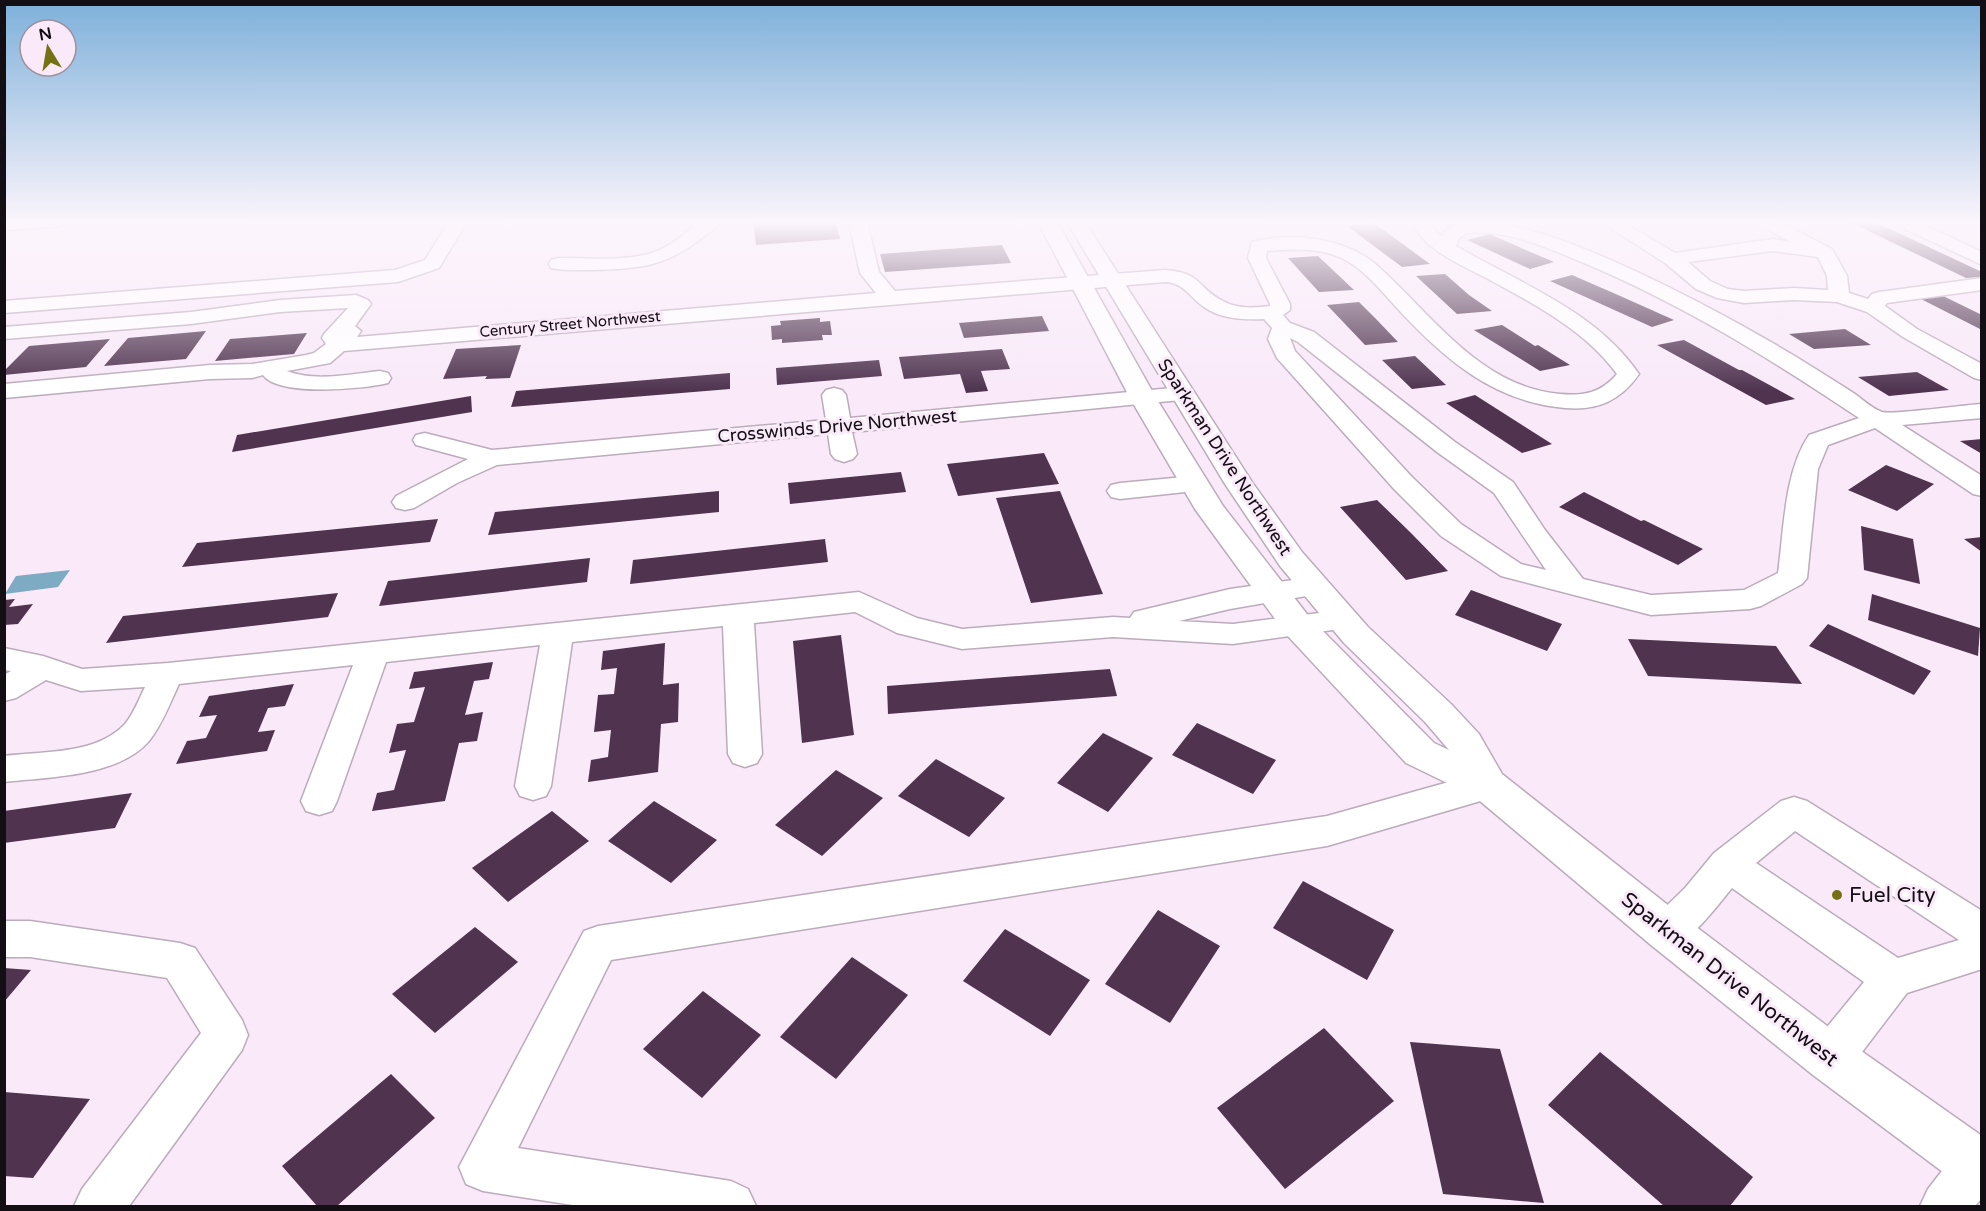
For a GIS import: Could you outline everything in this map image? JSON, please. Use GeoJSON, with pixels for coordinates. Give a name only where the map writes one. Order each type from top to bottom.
{"type":"FeatureCollection","features":[{"type":"Feature","properties":{"kind":"main road","name":"Sparkman Drive Northwest"},"geometry":{"type":"LineString","coordinates":[[1073,279],[1081,296],[1210,509],[1298,626],[1420,753],[1488,785],[1667,931],[1830,1058],[1981,1164]]}},
{"type":"Feature","properties":{"kind":"main road","name":"Sparkman Drive Northwest"},"geometry":{"type":"LineString","coordinates":[[1112,279],[1239,484],[1291,558],[1343,620],[1438,713],[1466,744],[1488,785]]}},
{"type":"Feature","properties":{"kind":"street"},"geometry":{"type":"LineString","coordinates":[[4,307],[366,279]]}},
{"type":"Feature","properties":{"kind":"street"},"geometry":{"type":"LineString","coordinates":[[874,279],[890,298]]}},
{"type":"Feature","properties":{"kind":"street","name":"Century Street Northwest"},"geometry":{"type":"LineString","coordinates":[[337,345],[922,296],[980,283],[1081,296],[1096,279]]}},
{"type":"Feature","properties":{"kind":"street","name":"Century Street Northwest"},"geometry":{"type":"LineString","coordinates":[[1178,279],[1186,280],[1210,303],[1228,310],[1276,320]]}},
{"type":"Feature","properties":{"kind":"street"},"geometry":{"type":"LineString","coordinates":[[1267,279],[1280,304],[1276,320],[1279,339],[1285,352],[1403,483],[1451,530],[1510,570],[1651,605],[1750,599],[1792,578],[1805,469],[1818,440],[1876,420],[1982,411]]}},
{"type":"Feature","properties":{"kind":"street"},"geometry":{"type":"LineString","coordinates":[[1380,279],[1449,351],[1510,390],[1551,402],[1591,402],[1616,391],[1628,374],[1622,362],[1596,339],[1541,301],[1501,279]]}},
{"type":"Feature","properties":{"kind":"street"},"geometry":{"type":"LineString","coordinates":[[1635,279],[1720,321],[1982,488]]}},
{"type":"Feature","properties":{"kind":"street"},"geometry":{"type":"LineString","coordinates":[[1695,279],[1703,285],[1724,294],[1744,297],[1794,294],[1839,296],[1874,308],[1910,333],[1982,373]]}},
{"type":"Feature","properties":{"kind":"street"},"geometry":{"type":"LineString","coordinates":[[1837,279],[1839,296]]}},
{"type":"Feature","properties":{"kind":"street"},"geometry":{"type":"LineString","coordinates":[[1874,308],[1879,298],[1982,284]]}},
{"type":"Feature","properties":{"kind":"street"},"geometry":{"type":"LineString","coordinates":[[922,296],[931,314],[942,313]]}},
{"type":"Feature","properties":{"kind":"street"},"geometry":{"type":"LineString","coordinates":[[4,333],[191,318],[280,306],[356,301],[361,304],[350,321],[352,327],[350,331],[322,358],[252,371],[210,372],[4,391]]}},
{"type":"Feature","properties":{"kind":"street"},"geometry":{"type":"LineString","coordinates":[[1800,314],[1823,312]]}},
{"type":"Feature","properties":{"kind":"street"},"geometry":{"type":"LineString","coordinates":[[1720,321],[1755,318]]}},
{"type":"Feature","properties":{"kind":"street"},"geometry":{"type":"LineString","coordinates":[[1276,320],[1306,337],[1446,447],[1504,488],[1535,535],[1572,584]]}},
{"type":"Feature","properties":{"kind":"street"},"geometry":{"type":"LineString","coordinates":[[1939,326],[1982,350]]}},
{"type":"Feature","properties":{"kind":"street"},"geometry":{"type":"LineString","coordinates":[[272,366],[273,373],[283,378],[316,383],[380,378]]}},
{"type":"Feature","properties":{"kind":"street","name":"Crosswinds Drive Northwest"},"geometry":{"type":"LineString","coordinates":[[492,458],[1183,394]]}},
{"type":"Feature","properties":{"kind":"street"},"geometry":{"type":"LineString","coordinates":[[834,395],[844,454]]}},
{"type":"Feature","properties":{"kind":"street"},"geometry":{"type":"LineString","coordinates":[[425,440],[492,458]]}},
{"type":"Feature","properties":{"kind":"street"},"geometry":{"type":"LineString","coordinates":[[405,502],[448,478],[492,458]]}},
{"type":"Feature","properties":{"kind":"street"},"geometry":{"type":"LineString","coordinates":[[1120,491],[1195,483]]}},
{"type":"Feature","properties":{"kind":"street"},"geometry":{"type":"LineString","coordinates":[[1113,627],[1230,599],[1314,586]]}},
{"type":"Feature","properties":{"kind":"street"},"geometry":{"type":"LineString","coordinates":[[4,658],[43,667],[81,680],[168,674],[859,602],[908,626],[962,639],[1113,627],[1233,634],[1343,620]]}},
{"type":"Feature","properties":{"kind":"street"},"geometry":{"type":"LineString","coordinates":[[738,615],[745,754]]}},
{"type":"Feature","properties":{"kind":"street"},"geometry":{"type":"LineString","coordinates":[[533,786],[558,633]]}},
{"type":"Feature","properties":{"kind":"street"},"geometry":{"type":"LineString","coordinates":[[320,801],[374,652]]}},
{"type":"Feature","properties":{"kind":"street"},"geometry":{"type":"LineString","coordinates":[[4,690],[43,667]]}},
{"type":"Feature","properties":{"kind":"street"},"geometry":{"type":"LineString","coordinates":[[4,769],[98,757],[117,748],[138,733],[168,674]]}},
{"type":"Feature","properties":{"kind":"street"},"geometry":{"type":"LineString","coordinates":[[730,1206],[483,1167],[598,944],[1327,831],[1488,785]]}},
{"type":"Feature","properties":{"kind":"street"},"geometry":{"type":"LineString","coordinates":[[1667,931],[1698,900],[1728,864],[1794,811],[1982,933]]}},
{"type":"Feature","properties":{"kind":"street"},"geometry":{"type":"LineString","coordinates":[[1728,864],[1893,978]]}},
{"type":"Feature","properties":{"kind":"street"},"geometry":{"type":"LineString","coordinates":[[4,939],[30,939],[180,961],[226,1035],[99,1206]]}},
{"type":"Feature","properties":{"kind":"street"},"geometry":{"type":"LineString","coordinates":[[1830,1058],[1893,978],[1982,951]]}},
{"type":"Feature","properties":{"kind":"street"},"geometry":{"type":"LineString","coordinates":[[1945,1206],[1981,1164]]}},
{"type":"Feature","properties":{"kind":"water"},"geometry":{"type":"Polygon","coordinates":[[[70,570],[58,587],[5,594],[16,576],[70,570]]]}},
{"type":"Feature","properties":{"kind":"building"},"geometry":{"type":"Polygon","coordinates":[[[1307,279],[1342,279],[1354,290],[1319,292],[1307,279]]]}},
{"type":"Feature","properties":{"kind":"building"},"geometry":{"type":"Polygon","coordinates":[[[1419,279],[1450,279],[1492,311],[1457,314],[1419,279]]]}},
{"type":"Feature","properties":{"kind":"building"},"geometry":{"type":"Polygon","coordinates":[[[1580,279],[1674,320],[1652,327],[1550,281],[1580,279]]]}},
{"type":"Feature","properties":{"kind":"building"},"geometry":{"type":"Polygon","coordinates":[[[1941,295],[1982,315],[1982,330],[1917,297],[1941,295]]]}},
{"type":"Feature","properties":{"kind":"building"},"geometry":{"type":"Polygon","coordinates":[[[1359,302],[1398,342],[1365,345],[1327,305],[1359,302]]]}},
{"type":"Feature","properties":{"kind":"building"},"geometry":{"type":"Polygon","coordinates":[[[1042,316],[1049,331],[964,338],[959,323],[1042,316]]]}},
{"type":"Feature","properties":{"kind":"building"},"geometry":{"type":"Polygon","coordinates":[[[820,318],[820,322],[830,321],[832,335],[822,335],[823,340],[782,343],[782,339],[772,340],[771,326],[781,325],[780,321],[820,318]]]}},
{"type":"Feature","properties":{"kind":"building"},"geometry":{"type":"Polygon","coordinates":[[[1502,325],[1570,365],[1540,371],[1474,330],[1502,325]]]}},
{"type":"Feature","properties":{"kind":"building"},"geometry":{"type":"Polygon","coordinates":[[[1845,329],[1871,345],[1814,349],[1789,334],[1845,329]]]}},
{"type":"Feature","properties":{"kind":"building"},"geometry":{"type":"Polygon","coordinates":[[[206,331],[186,359],[104,366],[128,338],[206,331]]]}},
{"type":"Feature","properties":{"kind":"building"},"geometry":{"type":"Polygon","coordinates":[[[307,333],[294,354],[215,361],[230,339],[307,333]]]}},
{"type":"Feature","properties":{"kind":"building"},"geometry":{"type":"Polygon","coordinates":[[[110,339],[86,367],[4,375],[4,371],[29,346],[110,339]]]}},
{"type":"Feature","properties":{"kind":"building"},"geometry":{"type":"Polygon","coordinates":[[[1684,340],[1795,399],[1766,405],[1657,345],[1684,340]]]}},
{"type":"Feature","properties":{"kind":"building"},"geometry":{"type":"Polygon","coordinates":[[[521,345],[510,378],[485,379],[487,376],[443,379],[456,349],[521,345]]]}},
{"type":"Feature","properties":{"kind":"building"},"geometry":{"type":"Polygon","coordinates":[[[1002,349],[1010,369],[981,371],[988,391],[966,393],[960,374],[904,379],[899,357],[1002,349]]]}},
{"type":"Feature","properties":{"kind":"building"},"geometry":{"type":"Polygon","coordinates":[[[1415,356],[1446,385],[1412,389],[1382,360],[1415,356]]]}},
{"type":"Feature","properties":{"kind":"building"},"geometry":{"type":"Polygon","coordinates":[[[879,360],[882,376],[777,385],[776,368],[879,360]]]}},
{"type":"Feature","properties":{"kind":"building"},"geometry":{"type":"Polygon","coordinates":[[[1917,372],[1949,390],[1889,396],[1858,377],[1917,372]]]}},
{"type":"Feature","properties":{"kind":"building"},"geometry":{"type":"Polygon","coordinates":[[[730,373],[730,389],[511,407],[516,391],[730,373]]]}},
{"type":"Feature","properties":{"kind":"building"},"geometry":{"type":"Polygon","coordinates":[[[1475,395],[1552,444],[1522,453],[1446,403],[1475,395]]]}},
{"type":"Feature","properties":{"kind":"building"},"geometry":{"type":"Polygon","coordinates":[[[471,396],[472,412],[232,452],[237,435],[471,396]]]}},
{"type":"Feature","properties":{"kind":"building"},"geometry":{"type":"Polygon","coordinates":[[[1982,439],[1982,454],[1960,441],[1982,439]]]}},
{"type":"Feature","properties":{"kind":"building"},"geometry":{"type":"Polygon","coordinates":[[[1044,453],[1059,484],[958,496],[947,464],[1044,453]]]}},
{"type":"Feature","properties":{"kind":"building"},"geometry":{"type":"Polygon","coordinates":[[[1886,465],[1934,484],[1897,511],[1848,490],[1886,465]]]}},
{"type":"Feature","properties":{"kind":"building"},"geometry":{"type":"Polygon","coordinates":[[[901,472],[906,492],[790,504],[788,483],[901,472]]]}},
{"type":"Feature","properties":{"kind":"building"},"geometry":{"type":"Polygon","coordinates":[[[719,491],[719,512],[488,535],[495,512],[719,491]]]}},
{"type":"Feature","properties":{"kind":"building"},"geometry":{"type":"Polygon","coordinates":[[[1060,491],[1103,594],[1031,603],[996,498],[1060,491]]]}},
{"type":"Feature","properties":{"kind":"building"},"geometry":{"type":"Polygon","coordinates":[[[1584,492],[1703,549],[1678,565],[1559,507],[1584,492]]]}},
{"type":"Feature","properties":{"kind":"building"},"geometry":{"type":"Polygon","coordinates":[[[1377,500],[1448,571],[1406,580],[1340,507],[1377,500]]]}},
{"type":"Feature","properties":{"kind":"building"},"geometry":{"type":"Polygon","coordinates":[[[438,519],[430,542],[182,567],[197,543],[438,519]]]}},
{"type":"Feature","properties":{"kind":"building"},"geometry":{"type":"Polygon","coordinates":[[[1861,526],[1913,539],[1920,584],[1864,570],[1861,526]]]}},
{"type":"Feature","properties":{"kind":"building"},"geometry":{"type":"Polygon","coordinates":[[[1982,537],[1982,552],[1964,539],[1982,537]]]}},
{"type":"Feature","properties":{"kind":"building"},"geometry":{"type":"Polygon","coordinates":[[[825,539],[828,562],[630,584],[633,560],[825,539]]]}},
{"type":"Feature","properties":{"kind":"building"},"geometry":{"type":"Polygon","coordinates":[[[590,558],[587,582],[379,606],[388,581],[590,558]]]}},
{"type":"Feature","properties":{"kind":"building"},"geometry":{"type":"Polygon","coordinates":[[[1471,590],[1562,624],[1547,651],[1455,615],[1471,590]]]}},
{"type":"Feature","properties":{"kind":"building"},"geometry":{"type":"Polygon","coordinates":[[[338,593],[328,617],[106,643],[123,616],[338,593]]]}},
{"type":"Feature","properties":{"kind":"building"},"geometry":{"type":"Polygon","coordinates":[[[1872,594],[1980,628],[1978,656],[1868,620],[1872,594]]]}},
{"type":"Feature","properties":{"kind":"building"},"geometry":{"type":"Polygon","coordinates":[[[15,599],[9,607],[33,604],[18,624],[4,625],[4,600],[15,599]]]}},
{"type":"Feature","properties":{"kind":"building"},"geometry":{"type":"Polygon","coordinates":[[[1828,624],[1931,671],[1914,695],[1809,646],[1828,624]]]}},
{"type":"Feature","properties":{"kind":"building"},"geometry":{"type":"Polygon","coordinates":[[[841,635],[854,735],[802,743],[793,641],[841,635]]]}},
{"type":"Feature","properties":{"kind":"building"},"geometry":{"type":"Polygon","coordinates":[[[1628,639],[1776,646],[1802,684],[1648,676],[1628,639]]]}},
{"type":"Feature","properties":{"kind":"building"},"geometry":{"type":"Polygon","coordinates":[[[665,643],[663,685],[679,683],[678,722],[661,724],[658,772],[588,782],[591,760],[608,757],[611,730],[594,732],[598,695],[614,694],[617,668],[601,670],[603,651],[665,643]]]}},
{"type":"Feature","properties":{"kind":"building"},"geometry":{"type":"Polygon","coordinates":[[[493,662],[489,679],[474,681],[465,715],[483,712],[477,741],[459,743],[445,801],[372,811],[377,793],[394,790],[406,750],[389,753],[397,724],[414,722],[425,687],[409,689],[414,672],[493,662]]]}},
{"type":"Feature","properties":{"kind":"building"},"geometry":{"type":"Polygon","coordinates":[[[1110,669],[1117,696],[888,714],[887,686],[1110,669]]]}},
{"type":"Feature","properties":{"kind":"building"},"geometry":{"type":"Polygon","coordinates":[[[294,684],[285,706],[268,708],[258,732],[275,730],[267,751],[176,764],[187,741],[206,738],[217,715],[199,717],[209,696],[294,684]]]}},
{"type":"Feature","properties":{"kind":"building"},"geometry":{"type":"Polygon","coordinates":[[[1197,723],[1276,760],[1253,794],[1172,755],[1197,723]]]}},
{"type":"Feature","properties":{"kind":"building"},"geometry":{"type":"Polygon","coordinates":[[[1103,733],[1153,758],[1108,812],[1057,783],[1103,733]]]}},
{"type":"Feature","properties":{"kind":"building"},"geometry":{"type":"Polygon","coordinates":[[[936,759],[1005,798],[969,837],[898,796],[936,759]]]}},
{"type":"Feature","properties":{"kind":"building"},"geometry":{"type":"Polygon","coordinates":[[[836,770],[883,798],[822,856],[775,825],[836,770]]]}},
{"type":"Feature","properties":{"kind":"building"},"geometry":{"type":"Polygon","coordinates":[[[132,793],[115,828],[4,843],[4,811],[132,793]]]}},
{"type":"Feature","properties":{"kind":"building"},"geometry":{"type":"Polygon","coordinates":[[[654,801],[717,840],[671,883],[608,841],[654,801]]]}},
{"type":"Feature","properties":{"kind":"building"},"geometry":{"type":"Polygon","coordinates":[[[552,811],[589,841],[508,902],[472,868],[552,811]]]}},
{"type":"Feature","properties":{"kind":"building"},"geometry":{"type":"Polygon","coordinates":[[[1303,881],[1394,930],[1367,980],[1273,928],[1303,881]]]}},
{"type":"Feature","properties":{"kind":"building"},"geometry":{"type":"Polygon","coordinates":[[[1158,910],[1220,946],[1170,1023],[1105,984],[1158,910]]]}},
{"type":"Feature","properties":{"kind":"building"},"geometry":{"type":"Polygon","coordinates":[[[475,927],[518,962],[435,1033],[392,994],[475,927]]]}},
{"type":"Feature","properties":{"kind":"building"},"geometry":{"type":"Polygon","coordinates":[[[1005,929],[1090,980],[1050,1036],[963,981],[1005,929]]]}},
{"type":"Feature","properties":{"kind":"building"},"geometry":{"type":"Polygon","coordinates":[[[852,957],[908,995],[836,1079],[780,1037],[852,957]]]}},
{"type":"Feature","properties":{"kind":"building"},"geometry":{"type":"Polygon","coordinates":[[[4,968],[31,970],[4,1002],[4,968]]]}},
{"type":"Feature","properties":{"kind":"building"},"geometry":{"type":"Polygon","coordinates":[[[703,991],[761,1035],[702,1098],[643,1049],[703,991]]]}},
{"type":"Feature","properties":{"kind":"building"},"geometry":{"type":"Polygon","coordinates":[[[1324,1028],[1394,1101],[1285,1189],[1217,1108],[1324,1028]]]}},
{"type":"Feature","properties":{"kind":"building"},"geometry":{"type":"Polygon","coordinates":[[[1410,1042],[1500,1049],[1544,1203],[1443,1194],[1410,1042]]]}},
{"type":"Feature","properties":{"kind":"building"},"geometry":{"type":"Polygon","coordinates":[[[1600,1052],[1753,1177],[1730,1206],[1664,1206],[1548,1105],[1600,1052]]]}},
{"type":"Feature","properties":{"kind":"building"},"geometry":{"type":"Polygon","coordinates":[[[391,1074],[435,1118],[337,1206],[317,1206],[282,1166],[391,1074]]]}},
{"type":"Feature","properties":{"kind":"building"},"geometry":{"type":"Polygon","coordinates":[[[4,1092],[90,1099],[33,1178],[4,1176],[4,1092]]]}},
{"type":"Feature","properties":{"kind":"place","name":"Fuel City"},"geometry":{"type":"Point","coordinates":[1837,895]}}]}
